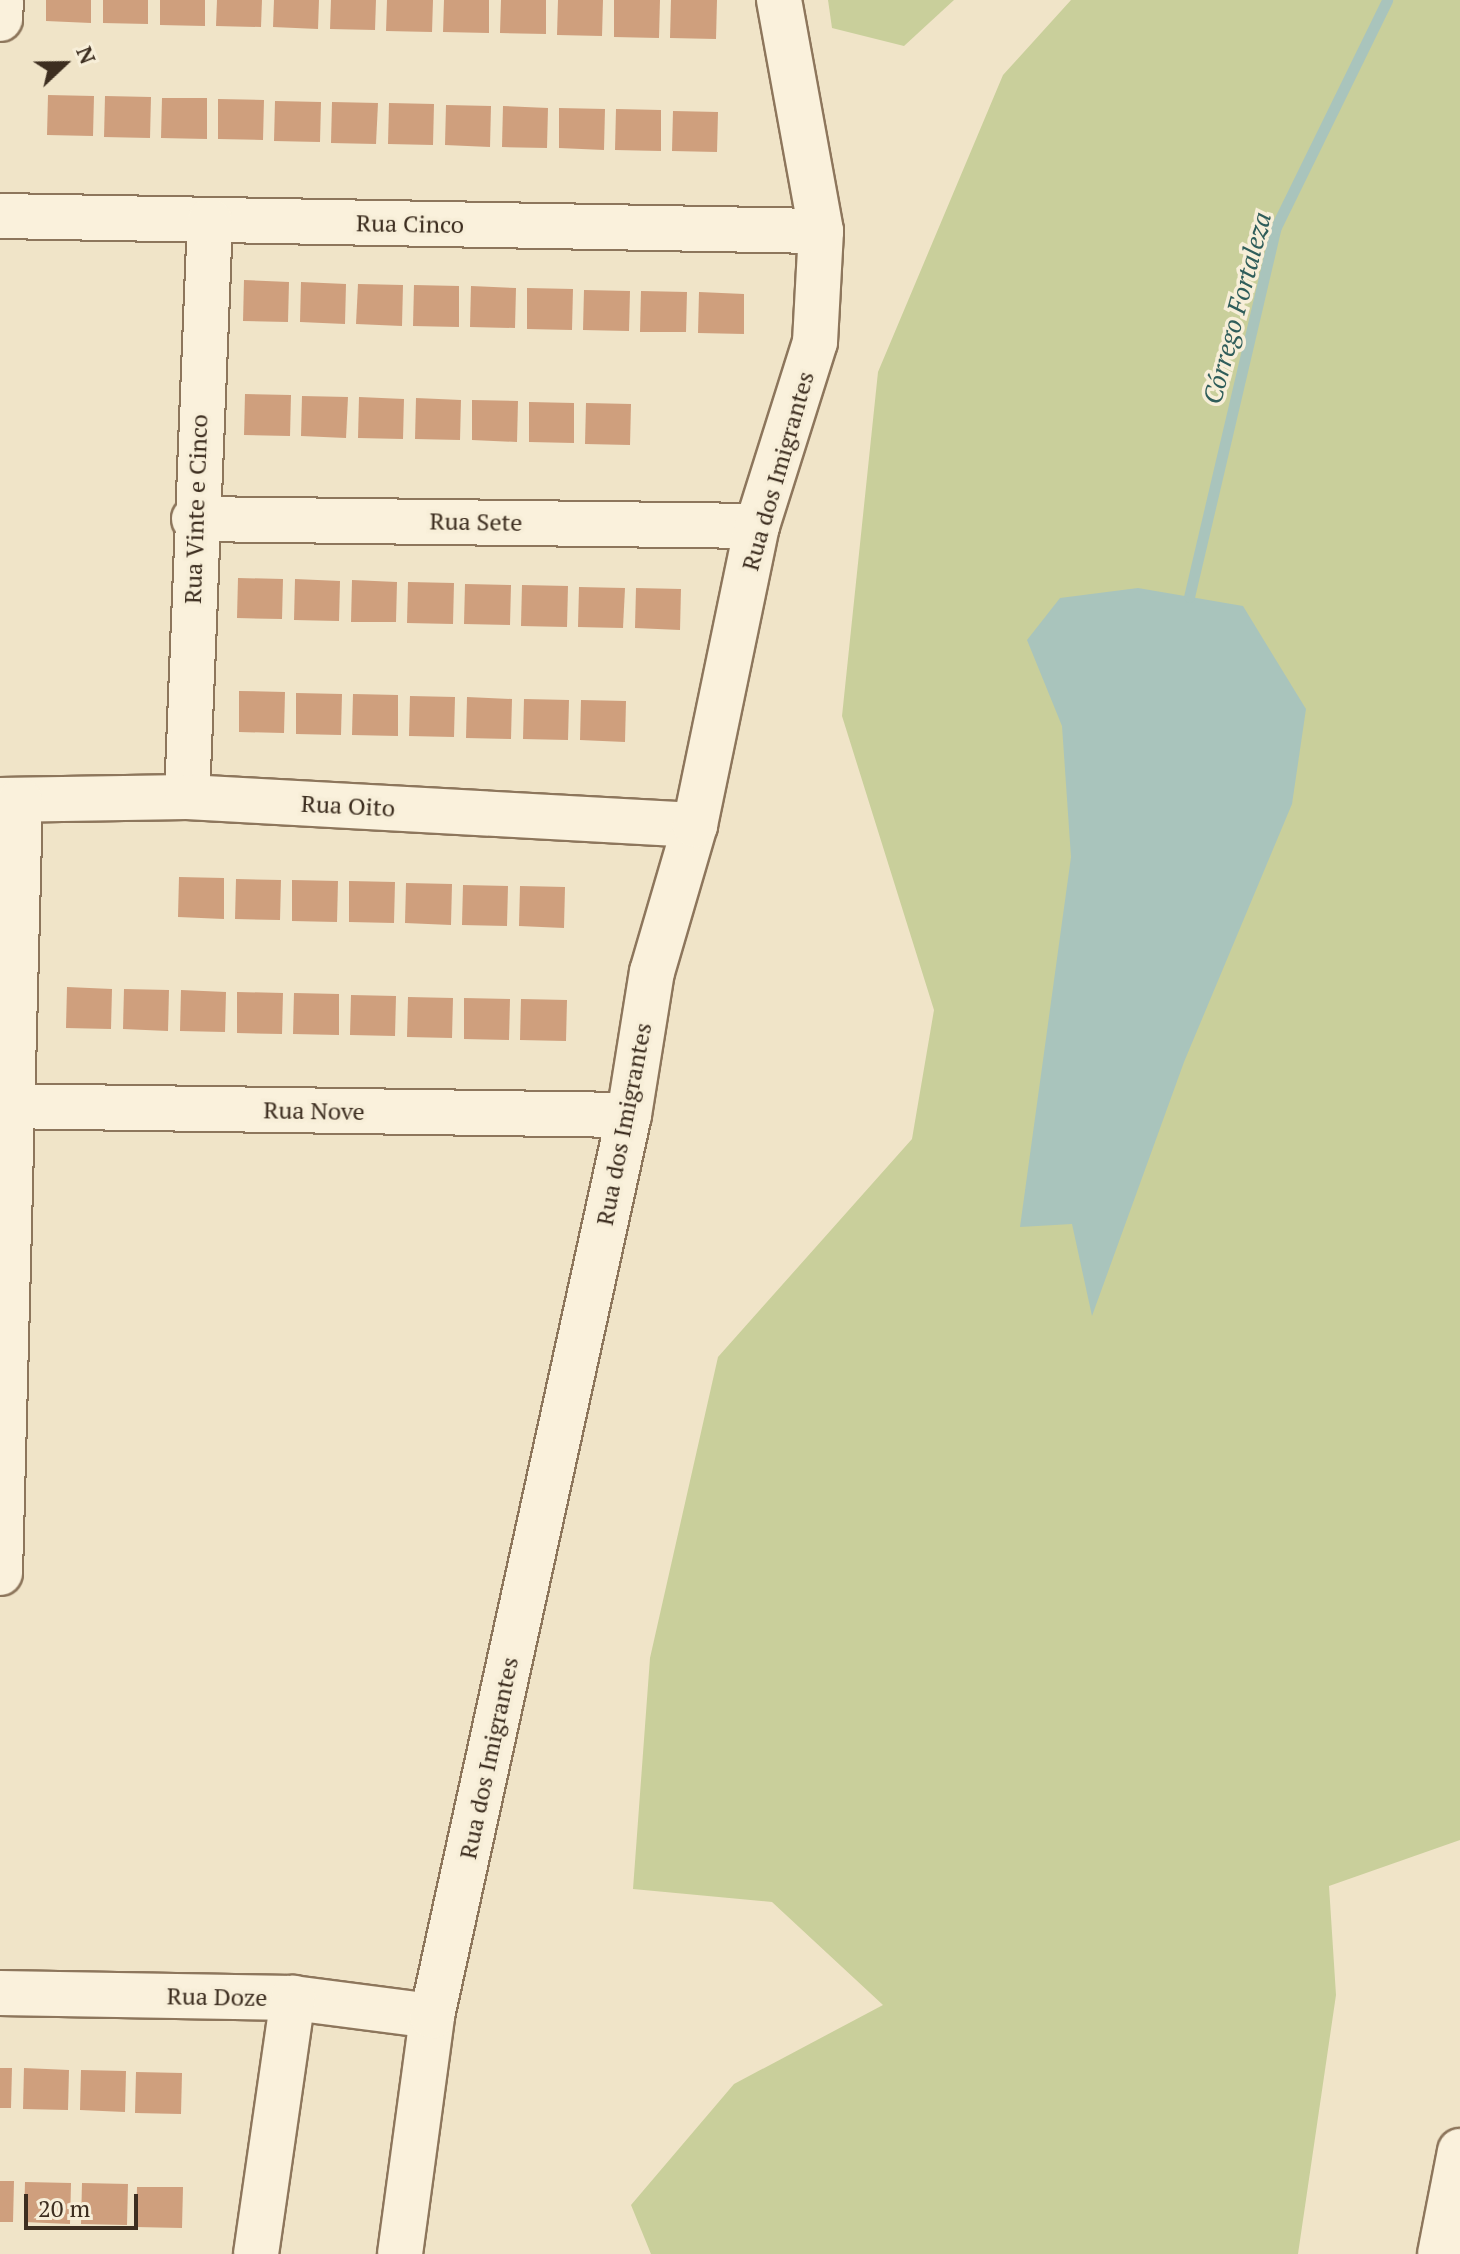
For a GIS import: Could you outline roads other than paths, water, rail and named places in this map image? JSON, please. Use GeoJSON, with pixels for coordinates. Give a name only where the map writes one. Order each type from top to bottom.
{"type":"FeatureCollection","features":[{"type":"Feature","properties":{"kind":"street"},"geometry":{"type":"LineString","coordinates":[[0,19],[1,0]]}},
{"type":"Feature","properties":{"kind":"street","name":"Rua dos Imigrantes"},"geometry":{"type":"LineString","coordinates":[[400,2254],[432,2016],[629,1115],[652,972],[695,825],[757,526],[815,342],[821,231],[779,0]]}},
{"type":"Feature","properties":{"kind":"street","name":"Rua Cinco"},"geometry":{"type":"LineString","coordinates":[[0,216],[821,231]]}},
{"type":"Feature","properties":{"kind":"street","name":"Rua Vinte e Cinco"},"geometry":{"type":"LineString","coordinates":[[187,797],[194,519],[210,220]]}},
{"type":"Feature","properties":{"kind":"street","name":"Rua Sete"},"geometry":{"type":"LineString","coordinates":[[194,519],[757,526]]}},
{"type":"Feature","properties":{"kind":"street","name":"Rua Oito"},"geometry":{"type":"LineString","coordinates":[[10,800],[187,797],[695,825]]}},
{"type":"Feature","properties":{"kind":"street"},"geometry":{"type":"LineString","coordinates":[[0,1573],[10,800]]}},
{"type":"Feature","properties":{"kind":"street","name":"Rua Nove"},"geometry":{"type":"LineString","coordinates":[[5,1106],[629,1115]]}},
{"type":"Feature","properties":{"kind":"street","name":"Rua Doze"},"geometry":{"type":"LineString","coordinates":[[0,1993],[293,1998],[432,2016]]}},
{"type":"Feature","properties":{"kind":"street"},"geometry":{"type":"LineString","coordinates":[[256,2254],[293,1998]]}},
{"type":"Feature","properties":{"kind":"street"},"geometry":{"type":"LineString","coordinates":[[1440,2254],[1460,2151]]}},
{"type":"Feature","properties":{"kind":"water"},"geometry":{"type":"Polygon","coordinates":[[[1138,588],[1243,606],[1306,709],[1292,804],[1184,1062],[1092,1316],[1072,1224],[1020,1227],[1071,857],[1062,726],[1027,640],[1060,598],[1138,588]]]}},
{"type":"Feature","properties":{"kind":"waterway","name":"Córrego Fortaleza"},"geometry":{"type":"LineString","coordinates":[[1189,597],[1275,229],[1387,0]]}}]}
